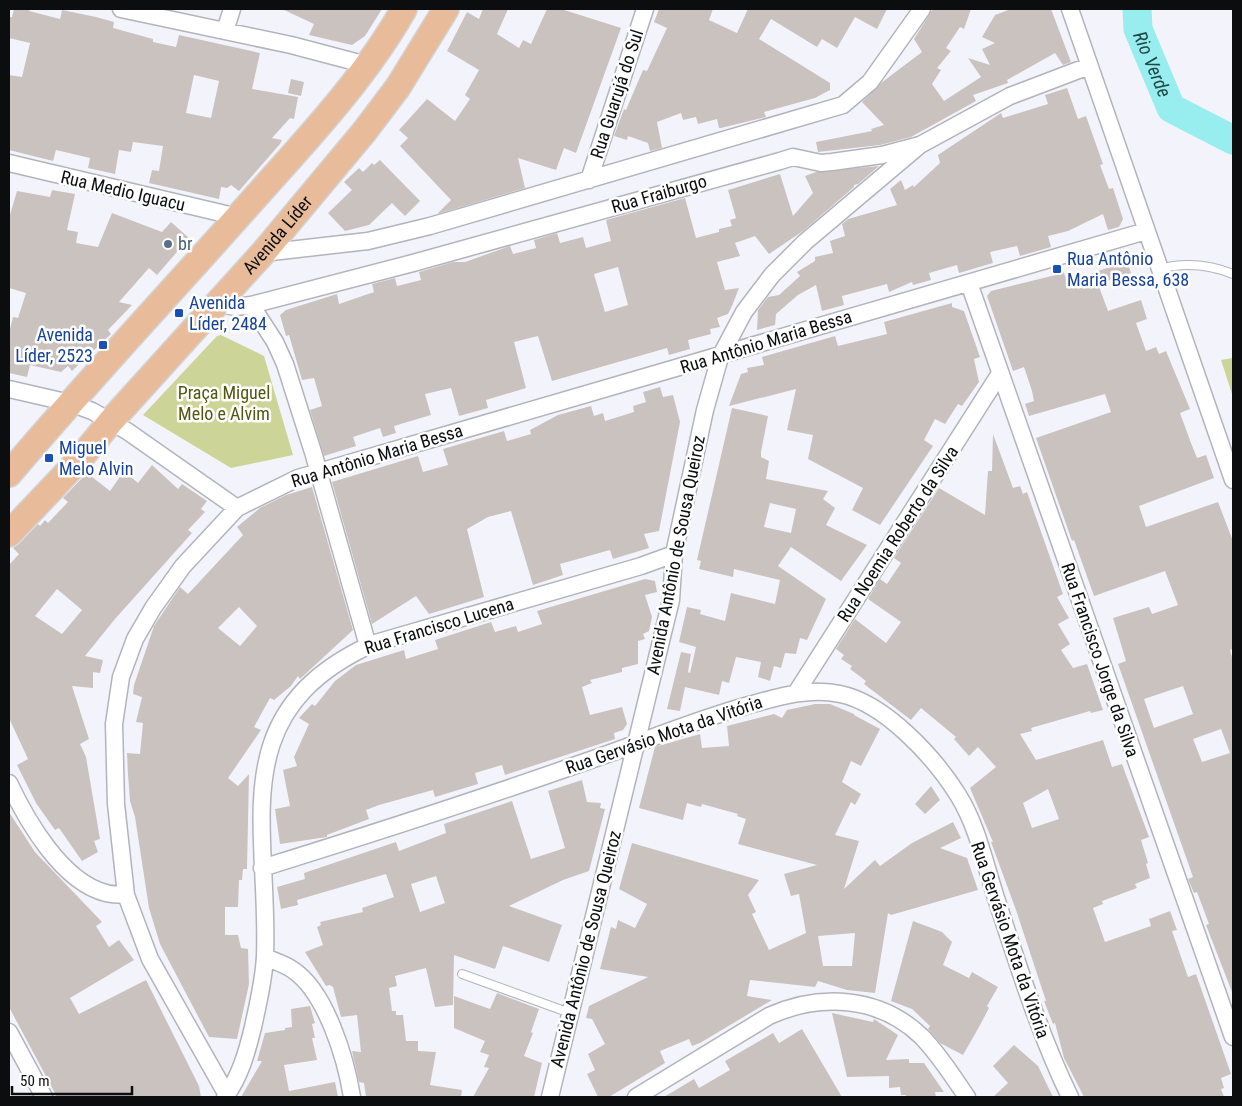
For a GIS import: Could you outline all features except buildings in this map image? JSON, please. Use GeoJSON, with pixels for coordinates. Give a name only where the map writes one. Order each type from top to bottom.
{"type":"FeatureCollection","features":[{"type":"Feature","properties":{"kind":"main road"},"geometry":{"type":"LineString","coordinates":[[9,474],[70,403],[305,142],[367,65],[404,9]]}},
{"type":"Feature","properties":{"kind":"main road","name":"Avenida Líder"},"geometry":{"type":"LineString","coordinates":[[9,534],[79,460],[111,421],[219,304],[364,132],[398,87],[446,9]]}},
{"type":"Feature","properties":{"kind":"street"},"geometry":{"type":"LineString","coordinates":[[121,9],[225,30],[367,65]]}},
{"type":"Feature","properties":{"kind":"street"},"geometry":{"type":"LineString","coordinates":[[225,30],[232,9]]}},
{"type":"Feature","properties":{"kind":"street","name":"Rua Guarujá do Sul"},"geometry":{"type":"LineString","coordinates":[[589,180],[645,9]]}},
{"type":"Feature","properties":{"kind":"street","name":"Rua Fraiburgo"},"geometry":{"type":"LineString","coordinates":[[263,253],[368,241],[439,224],[843,105],[870,82],[922,9]]}},
{"type":"Feature","properties":{"kind":"street"},"geometry":{"type":"LineString","coordinates":[[1070,9],[1233,480]]}},
{"type":"Feature","properties":{"kind":"street","name":"Rua Fraiburgo"},"geometry":{"type":"LineString","coordinates":[[219,304],[236,307],[251,306],[413,264],[780,160],[793,158],[821,163],[832,162],[882,155],[920,145],[1010,96],[1090,66]]}},
{"type":"Feature","properties":{"kind":"street","name":"Avenida Antônio de Sousa Queiroz"},"geometry":{"type":"LineString","coordinates":[[550,1097],[671,600],[674,554],[705,410],[720,356],[744,312],[772,274],[805,242],[920,145]]}},
{"type":"Feature","properties":{"kind":"street","name":"Rua Medio Iguacu"},"geometry":{"type":"LineString","coordinates":[[9,163],[238,217]]}},
{"type":"Feature","properties":{"kind":"street","name":"Rua Antônio Maria Bessa"},"geometry":{"type":"LineString","coordinates":[[226,1096],[150,959],[126,895],[121,862],[114,769],[114,724],[121,677],[135,639],[153,608],[183,566],[237,508],[290,482],[319,472],[1146,231]]}},
{"type":"Feature","properties":{"kind":"street","name":"Rua Francisco Jorge da Silva"},"geometry":{"type":"LineString","coordinates":[[969,283],[999,375],[1233,1037]]}},
{"type":"Feature","properties":{"kind":"street"},"geometry":{"type":"LineString","coordinates":[[251,306],[275,342],[285,364],[319,472],[368,646]]}},
{"type":"Feature","properties":{"kind":"street","name":"Rua Noemia Roberto da Silva"},"geometry":{"type":"LineString","coordinates":[[796,693],[999,375]]}},
{"type":"Feature","properties":{"kind":"street"},"geometry":{"type":"LineString","coordinates":[[9,389],[70,403],[111,421],[237,508]]}},
{"type":"Feature","properties":{"kind":"street","name":"Rua Francisco Lucena"},"geometry":{"type":"LineString","coordinates":[[226,1096],[240,1071],[248,1049],[257,1008],[265,958],[260,826],[263,772],[274,736],[290,707],[319,677],[345,657],[368,646],[641,566],[674,554]]}},
{"type":"Feature","properties":{"kind":"street","name":"Rua Gervásio Mota da Vitória"},"geometry":{"type":"LineString","coordinates":[[262,868],[580,764],[714,715],[796,693],[824,692],[842,694],[868,704],[907,734],[933,762],[959,797],[983,859],[1042,1033],[1070,1097]]}},
{"type":"Feature","properties":{"kind":"street"},"geometry":{"type":"LineString","coordinates":[[9,783],[32,826],[70,872],[88,886],[107,893],[126,895]]}},
{"type":"Feature","properties":{"kind":"street"},"geometry":{"type":"LineString","coordinates":[[265,958],[294,970],[307,983],[324,1008],[338,1043],[352,1097]]}},
{"type":"Feature","properties":{"kind":"street"},"geometry":{"type":"LineString","coordinates":[[636,1097],[769,1016],[792,1006],[821,1001],[878,1008],[893,1015],[921,1037],[967,1097]]}},
{"type":"Feature","properties":{"kind":"street"},"geometry":{"type":"LineString","coordinates":[[9,1032],[44,1097]]}},
{"type":"Feature","properties":{"kind":"lane"},"geometry":{"type":"LineString","coordinates":[[1159,269],[1186,264],[1215,268],[1233,274]]}},
{"type":"Feature","properties":{"kind":"lane"},"geometry":{"type":"LineString","coordinates":[[462,974],[570,1013]]}},
{"type":"Feature","properties":{"kind":"green space","name":"Praça Miguel Melo e Alvim"},"geometry":{"type":"Polygon","coordinates":[[[221,335],[264,356],[293,455],[231,468],[143,415],[217,336],[221,335]]]}},
{"type":"Feature","properties":{"kind":"green space"},"geometry":{"type":"Polygon","coordinates":[[[1233,358],[1233,397],[1221,360],[1233,358]]]}},
{"type":"Feature","properties":{"kind":"waterway","name":"Rio Verde"},"geometry":{"type":"LineString","coordinates":[[1137,9],[1138,29],[1171,108],[1233,140]]}},
{"type":"Feature","properties":{"kind":"place","name":"br"},"geometry":{"type":"Point","coordinates":[168,244]}},
{"type":"Feature","properties":{"kind":"place","name":"Rua Antônio Maria Bessa, 638"},"geometry":{"type":"Point","coordinates":[1057,269]}},
{"type":"Feature","properties":{"kind":"place","name":"Avenida Líder, 2484"},"geometry":{"type":"Point","coordinates":[179,313]}},
{"type":"Feature","properties":{"kind":"place","name":"Avenida Líder, 2523"},"geometry":{"type":"Point","coordinates":[103,345]}},
{"type":"Feature","properties":{"kind":"place","name":"Miguel Melo Alvin"},"geometry":{"type":"Point","coordinates":[49,458]}}]}
